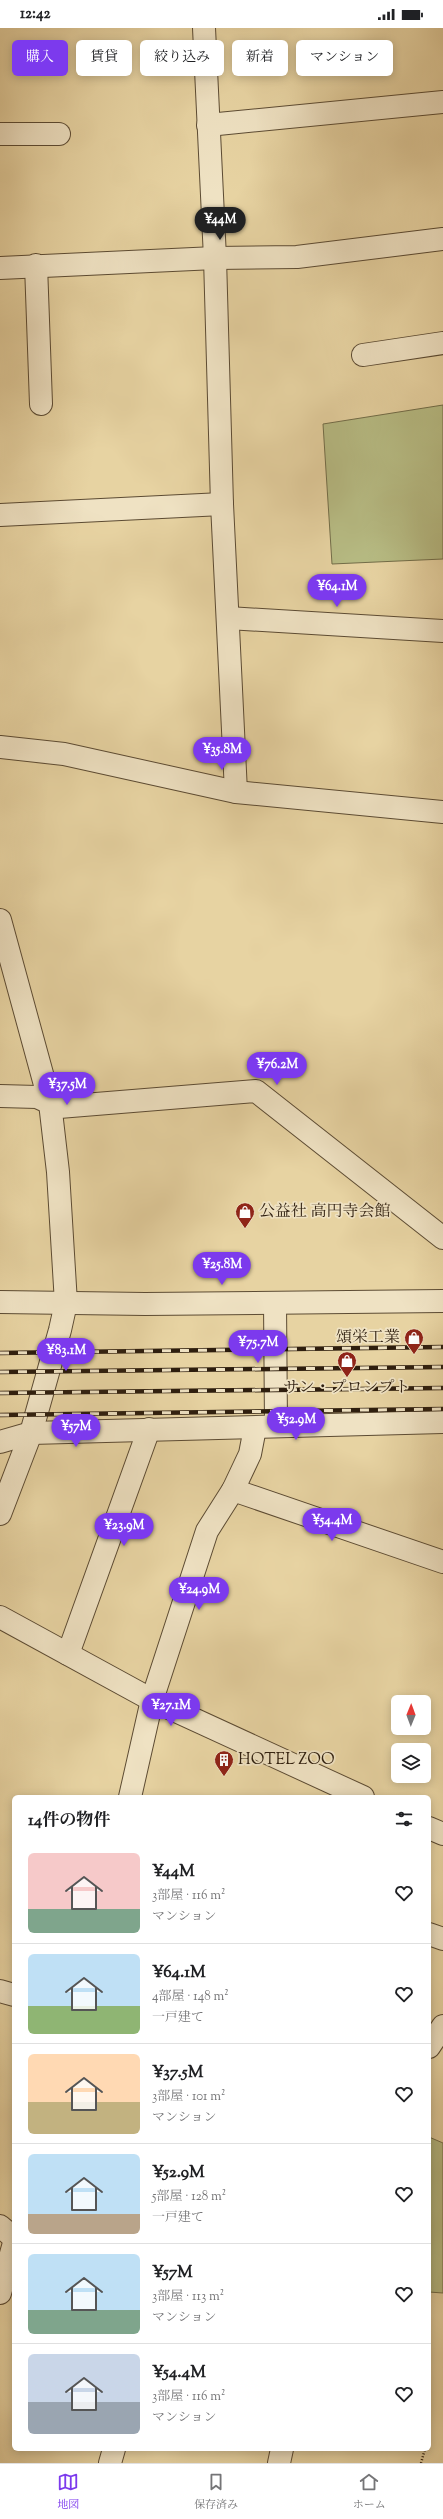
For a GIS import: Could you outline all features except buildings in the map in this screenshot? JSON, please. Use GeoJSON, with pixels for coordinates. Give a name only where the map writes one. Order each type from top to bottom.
{"type":"FeatureCollection","features":[{"type":"Feature","properties":{"kind":"street"},"geometry":{"type":"LineString","coordinates":[[204,28],[215,258],[222,504],[236,792]]}},
{"type":"Feature","properties":{"kind":"street"},"geometry":{"type":"LineString","coordinates":[[208,125],[443,102]]}},
{"type":"Feature","properties":{"kind":"street"},"geometry":{"type":"LineString","coordinates":[[0,134],[59,134]]}},
{"type":"Feature","properties":{"kind":"street"},"geometry":{"type":"LineString","coordinates":[[0,268],[215,258],[297,257],[443,239]]}},
{"type":"Feature","properties":{"kind":"street"},"geometry":{"type":"LineString","coordinates":[[36,266],[41,404]]}},
{"type":"Feature","properties":{"kind":"street"},"geometry":{"type":"LineString","coordinates":[[363,355],[443,343]]}},
{"type":"Feature","properties":{"kind":"street"},"geometry":{"type":"LineString","coordinates":[[0,515],[222,504]]}},
{"type":"Feature","properties":{"kind":"street"},"geometry":{"type":"LineString","coordinates":[[228,618],[443,632]]}},
{"type":"Feature","properties":{"kind":"street"},"geometry":{"type":"LineString","coordinates":[[0,747],[64,754],[236,792],[443,812]]}},
{"type":"Feature","properties":{"kind":"street"},"geometry":{"type":"LineString","coordinates":[[0,920],[50,1103],[58,1172],[66,1303],[60,1330],[31,1433],[0,1514]]}},
{"type":"Feature","properties":{"kind":"street"},"geometry":{"type":"LineString","coordinates":[[0,1096],[37,1097],[59,1107],[256,1091],[443,1238]]}},
{"type":"Feature","properties":{"kind":"street"},"geometry":{"type":"LineString","coordinates":[[0,1302],[275,1303],[443,1301]]}},
{"type":"Feature","properties":{"kind":"street"},"geometry":{"type":"LineString","coordinates":[[130,1795],[152,1700],[207,1531],[232,1490],[265,1426],[275,1303]]}},
{"type":"Feature","properties":{"kind":"street"},"geometry":{"type":"LineString","coordinates":[[0,1442],[31,1433],[443,1422]]}},
{"type":"Feature","properties":{"kind":"street"},"geometry":{"type":"LineString","coordinates":[[68,1654],[148,1429]]}},
{"type":"Feature","properties":{"kind":"street"},"geometry":{"type":"LineString","coordinates":[[232,1490],[443,1562]]}},
{"type":"Feature","properties":{"kind":"street"},"geometry":{"type":"LineString","coordinates":[[0,1617],[152,1700],[359,1795]]}},
{"type":"Feature","properties":{"kind":"street"},"geometry":{"type":"LineString","coordinates":[[431,1829],[443,1834]]}},
{"type":"Feature","properties":{"kind":"street"},"geometry":{"type":"LineString","coordinates":[[431,1935],[443,1939]]}},
{"type":"Feature","properties":{"kind":"street"},"geometry":{"type":"LineString","coordinates":[[0,1991],[12,1995]]}},
{"type":"Feature","properties":{"kind":"street"},"geometry":{"type":"LineString","coordinates":[[431,2044],[443,2026]]}},
{"type":"Feature","properties":{"kind":"street"},"geometry":{"type":"LineString","coordinates":[[0,2226],[12,2236]]}},
{"type":"Feature","properties":{"kind":"street"},"geometry":{"type":"LineString","coordinates":[[0,2293],[12,2250]]}},
{"type":"Feature","properties":{"kind":"street"},"geometry":{"type":"LineString","coordinates":[[110,2463],[113,2451]]}},
{"type":"Feature","properties":{"kind":"street"},"geometry":{"type":"LineString","coordinates":[[278,2463],[281,2451]]}},
{"type":"Feature","properties":{"kind":"path"},"geometry":{"type":"LineString","coordinates":[[421,2463],[424,2451]]}},
{"type":"Feature","properties":{"kind":"green space"},"geometry":{"type":"Polygon","coordinates":[[[443,405],[443,559],[332,564],[323,424],[443,405]]]}},
{"type":"Feature","properties":{"kind":"green space"},"geometry":{"type":"Polygon","coordinates":[[[431,2138],[443,2143],[443,2293],[431,2292],[431,2138]]]}},
{"type":"Feature","properties":{"kind":"railway"},"geometry":{"type":"LineString","coordinates":[[0,1353],[443,1347]]}},
{"type":"Feature","properties":{"kind":"railway"},"geometry":{"type":"LineString","coordinates":[[0,1372],[443,1367]]}},
{"type":"Feature","properties":{"kind":"railway"},"geometry":{"type":"LineString","coordinates":[[0,1393],[443,1388]]}},
{"type":"Feature","properties":{"kind":"railway"},"geometry":{"type":"LineString","coordinates":[[0,1415],[443,1409]]}},
{"type":"Feature","properties":{"kind":"place","name":"公益社 高円寺会館"},"geometry":{"type":"Point","coordinates":[245,1229]}},
{"type":"Feature","properties":{"kind":"place","name":"頌栄工業"},"geometry":{"type":"Point","coordinates":[414,1355]}},
{"type":"Feature","properties":{"kind":"place","name":"サン・プロンプト"},"geometry":{"type":"Point","coordinates":[347,1378]}},
{"type":"Feature","properties":{"kind":"place","name":"HOTEL ZOO"},"geometry":{"type":"Point","coordinates":[224,1777]}}]}
